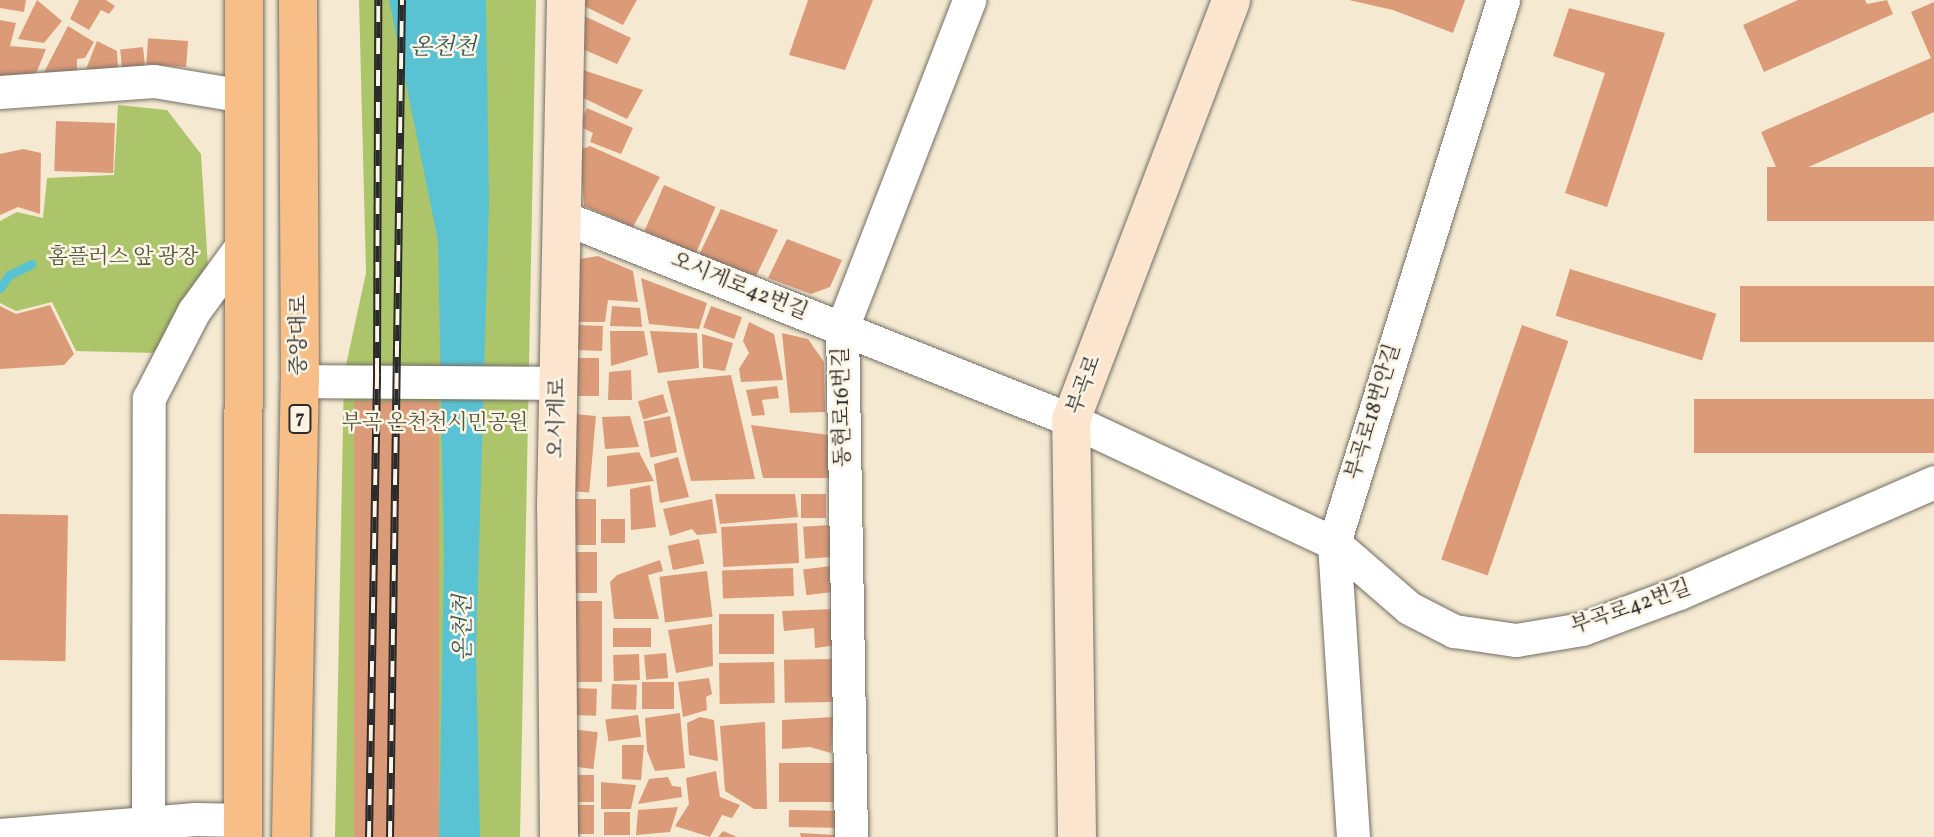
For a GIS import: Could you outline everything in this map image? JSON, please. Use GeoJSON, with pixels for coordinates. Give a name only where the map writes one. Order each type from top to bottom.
{"type":"FeatureCollection","features":[{"type":"Feature","properties":{"kind":"main road"},"geometry":{"type":"LineString","coordinates":[[243,828],[244,0]]}},
{"type":"Feature","properties":{"kind":"main road","name":"중앙대로"},"geometry":{"type":"LineString","coordinates":[[290,837],[300,380],[298,0]]}},
{"type":"Feature","properties":{"kind":"main road","name":"오시게로"},"geometry":{"type":"LineString","coordinates":[[559,837],[559,383],[566,0]]}},
{"type":"Feature","properties":{"kind":"main road","name":"부곡로"},"geometry":{"type":"LineString","coordinates":[[1077,837],[1071,420],[1231,0]]}},
{"type":"Feature","properties":{"kind":"street","name":"동현로16번길"},"geometry":{"type":"LineString","coordinates":[[851,837],[842,328],[969,0]]}},
{"type":"Feature","properties":{"kind":"street","name":"부곡로18번안길"},"geometry":{"type":"LineString","coordinates":[[1353,837],[1334,542],[1503,0]]}},
{"type":"Feature","properties":{"kind":"street"},"geometry":{"type":"LineString","coordinates":[[0,92],[155,81],[244,96]]}},
{"type":"Feature","properties":{"kind":"street","name":"오시게로42번길"},"geometry":{"type":"LineString","coordinates":[[562,218],[1071,420]]}},
{"type":"Feature","properties":{"kind":"street"},"geometry":{"type":"LineString","coordinates":[[148,822],[149,398],[194,311],[244,241]]}},
{"type":"Feature","properties":{"kind":"street"},"geometry":{"type":"LineString","coordinates":[[300,380],[559,383]]}},
{"type":"Feature","properties":{"kind":"street","name":"부곡로42번길"},"geometry":{"type":"LineString","coordinates":[[1071,420],[1334,542],[1409,608],[1454,631],[1516,640],[1583,629],[1679,593],[1934,482]]}},
{"type":"Feature","properties":{"kind":"street"},"geometry":{"type":"LineString","coordinates":[[0,835],[148,822],[243,828]]}},
{"type":"Feature","properties":{"kind":"green space","name":"부곡 온천천시민공원"},"geometry":{"type":"Polygon","coordinates":[[[359,0],[536,0],[520,837],[335,837],[344,374],[366,273],[359,0]]]}},
{"type":"Feature","properties":{"kind":"green space","name":"홈플러스 앞 광장"},"geometry":{"type":"Polygon","coordinates":[[[118,105],[167,110],[201,154],[209,283],[153,353],[76,351],[52,302],[16,311],[0,303],[0,221],[17,212],[43,218],[47,178],[114,175],[118,105]]]}},
{"type":"Feature","properties":{"kind":"water","name":"온천천"},"geometry":{"type":"Polygon","coordinates":[[[389,0],[486,0],[489,203],[476,653],[480,837],[439,837],[444,556],[438,241],[389,0]]]}},
{"type":"Feature","properties":{"kind":"building"},"geometry":{"type":"Polygon","coordinates":[[[0,0],[26,0],[24,12],[0,8],[0,0]]]}},
{"type":"Feature","properties":{"kind":"building"},"geometry":{"type":"Polygon","coordinates":[[[37,0],[62,21],[44,43],[18,39],[37,0]]]}},
{"type":"Feature","properties":{"kind":"building"},"geometry":{"type":"Polygon","coordinates":[[[79,0],[106,0],[115,6],[109,14],[101,10],[89,30],[70,19],[79,0]]]}},
{"type":"Feature","properties":{"kind":"building"},"geometry":{"type":"Polygon","coordinates":[[[582,0],[637,0],[623,25],[582,5],[582,0]]]}},
{"type":"Feature","properties":{"kind":"building"},"geometry":{"type":"Polygon","coordinates":[[[808,0],[873,0],[845,70],[789,55],[808,0]]]}},
{"type":"Feature","properties":{"kind":"building"},"geometry":{"type":"Polygon","coordinates":[[[1349,0],[1465,0],[1453,33],[1393,10],[1349,0]]]}},
{"type":"Feature","properties":{"kind":"building"},"geometry":{"type":"Polygon","coordinates":[[[1798,0],[1865,0],[1867,4],[1887,0],[1893,14],[1764,72],[1743,25],[1798,0]]]}},
{"type":"Feature","properties":{"kind":"building"},"geometry":{"type":"Polygon","coordinates":[[[1934,2],[1934,112],[1781,179],[1761,132],[1931,58],[1911,12],[1934,2]]]}},
{"type":"Feature","properties":{"kind":"building"},"geometry":{"type":"Polygon","coordinates":[[[1569,8],[1665,33],[1607,207],[1565,193],[1605,73],[1553,56],[1569,8]]]}},
{"type":"Feature","properties":{"kind":"building"},"geometry":{"type":"Polygon","coordinates":[[[578,13],[631,38],[617,64],[578,47],[578,13]]]}},
{"type":"Feature","properties":{"kind":"building"},"geometry":{"type":"Polygon","coordinates":[[[0,20],[16,23],[10,46],[46,49],[35,76],[0,79],[0,20]]]}},
{"type":"Feature","properties":{"kind":"building"},"geometry":{"type":"Polygon","coordinates":[[[68,26],[94,42],[85,58],[77,59],[77,72],[42,76],[68,26]]]}},
{"type":"Feature","properties":{"kind":"building"},"geometry":{"type":"Polygon","coordinates":[[[148,38],[188,41],[186,67],[146,64],[148,38]]]}},
{"type":"Feature","properties":{"kind":"building"},"geometry":{"type":"Polygon","coordinates":[[[97,41],[117,51],[118,69],[85,72],[97,41]]]}},
{"type":"Feature","properties":{"kind":"building"},"geometry":{"type":"Polygon","coordinates":[[[143,47],[145,67],[122,69],[120,49],[143,47]]]}},
{"type":"Feature","properties":{"kind":"building"},"geometry":{"type":"Polygon","coordinates":[[[574,67],[643,90],[627,119],[573,93],[574,67]]]}},
{"type":"Feature","properties":{"kind":"building"},"geometry":{"type":"Polygon","coordinates":[[[587,108],[633,128],[621,154],[590,142],[593,133],[579,126],[587,108]]]}},
{"type":"Feature","properties":{"kind":"building"},"geometry":{"type":"Polygon","coordinates":[[[56,121],[115,123],[113,173],[54,171],[56,121]]]}},
{"type":"Feature","properties":{"kind":"building"},"geometry":{"type":"Polygon","coordinates":[[[590,146],[660,177],[633,227],[584,206],[580,150],[590,146]]]}},
{"type":"Feature","properties":{"kind":"building"},"geometry":{"type":"Polygon","coordinates":[[[23,149],[41,153],[40,214],[18,207],[0,215],[0,154],[23,149]]]}},
{"type":"Feature","properties":{"kind":"building"},"geometry":{"type":"Polygon","coordinates":[[[1767,167],[1934,167],[1934,221],[1767,221],[1767,167]]]}},
{"type":"Feature","properties":{"kind":"building"},"geometry":{"type":"Polygon","coordinates":[[[664,185],[716,207],[696,253],[644,231],[664,185]]]}},
{"type":"Feature","properties":{"kind":"building"},"geometry":{"type":"Polygon","coordinates":[[[721,209],[778,230],[756,276],[699,255],[721,209]]]}},
{"type":"Feature","properties":{"kind":"building"},"geometry":{"type":"Polygon","coordinates":[[[787,239],[842,260],[830,287],[811,294],[768,278],[787,239]]]}},
{"type":"Feature","properties":{"kind":"building"},"geometry":{"type":"Polygon","coordinates":[[[598,256],[633,271],[638,302],[608,300],[605,322],[578,322],[580,259],[598,256]]]}},
{"type":"Feature","properties":{"kind":"building"},"geometry":{"type":"Polygon","coordinates":[[[1570,269],[1716,314],[1702,361],[1556,316],[1570,269]]]}},
{"type":"Feature","properties":{"kind":"building"},"geometry":{"type":"Polygon","coordinates":[[[641,278],[707,303],[699,329],[649,324],[641,278]]]}},
{"type":"Feature","properties":{"kind":"building"},"geometry":{"type":"Polygon","coordinates":[[[1740,286],[1934,286],[1934,342],[1740,342],[1740,286]]]}},
{"type":"Feature","properties":{"kind":"building"},"geometry":{"type":"Polygon","coordinates":[[[50,305],[74,354],[64,365],[0,369],[0,306],[16,314],[50,305]]]}},
{"type":"Feature","properties":{"kind":"building"},"geometry":{"type":"Polygon","coordinates":[[[612,306],[640,308],[642,327],[610,326],[612,306]]]}},
{"type":"Feature","properties":{"kind":"building"},"geometry":{"type":"Polygon","coordinates":[[[711,306],[742,317],[734,339],[703,328],[711,306]]]}},
{"type":"Feature","properties":{"kind":"building"},"geometry":{"type":"Polygon","coordinates":[[[749,322],[774,334],[783,380],[741,382],[739,369],[749,353],[743,341],[749,322]]]}},
{"type":"Feature","properties":{"kind":"building"},"geometry":{"type":"Polygon","coordinates":[[[577,325],[603,326],[602,351],[576,350],[577,325]]]}},
{"type":"Feature","properties":{"kind":"building"},"geometry":{"type":"Polygon","coordinates":[[[1522,325],[1568,341],[1488,575],[1441,559],[1522,325]]]}},
{"type":"Feature","properties":{"kind":"building"},"geometry":{"type":"Polygon","coordinates":[[[610,331],[644,331],[648,355],[611,366],[610,331]]]}},
{"type":"Feature","properties":{"kind":"building"},"geometry":{"type":"Polygon","coordinates":[[[650,331],[697,333],[699,368],[658,373],[650,331]]]}},
{"type":"Feature","properties":{"kind":"building"},"geometry":{"type":"Polygon","coordinates":[[[782,333],[808,339],[824,362],[825,412],[790,413],[782,333]]]}},
{"type":"Feature","properties":{"kind":"building"},"geometry":{"type":"Polygon","coordinates":[[[702,334],[733,343],[725,371],[703,368],[702,334]]]}},
{"type":"Feature","properties":{"kind":"building"},"geometry":{"type":"Polygon","coordinates":[[[575,358],[599,358],[599,396],[575,396],[575,358]]]}},
{"type":"Feature","properties":{"kind":"building"},"geometry":{"type":"Polygon","coordinates":[[[631,370],[632,400],[608,400],[609,372],[631,370]]]}},
{"type":"Feature","properties":{"kind":"building"},"geometry":{"type":"Polygon","coordinates":[[[731,375],[755,479],[691,481],[667,381],[731,375]]]}},
{"type":"Feature","properties":{"kind":"building"},"geometry":{"type":"Polygon","coordinates":[[[777,386],[779,398],[762,400],[765,415],[752,416],[746,390],[777,386]]]}},
{"type":"Feature","properties":{"kind":"building"},"geometry":{"type":"Polygon","coordinates":[[[663,394],[668,412],[643,419],[638,401],[663,394]]]}},
{"type":"Feature","properties":{"kind":"building"},"geometry":{"type":"Polygon","coordinates":[[[1694,399],[1934,399],[1934,453],[1694,453],[1694,399]]]}},
{"type":"Feature","properties":{"kind":"building"},"geometry":{"type":"Polygon","coordinates":[[[354,401],[439,401],[439,837],[354,837],[354,401]]]}},
{"type":"Feature","properties":{"kind":"building"},"geometry":{"type":"Polygon","coordinates":[[[574,414],[596,416],[589,493],[567,491],[574,414]]]}},
{"type":"Feature","properties":{"kind":"building"},"geometry":{"type":"Polygon","coordinates":[[[630,416],[639,447],[605,449],[602,417],[630,416]]]}},
{"type":"Feature","properties":{"kind":"building"},"geometry":{"type":"Polygon","coordinates":[[[670,416],[677,452],[651,457],[643,421],[670,416]]]}},
{"type":"Feature","properties":{"kind":"building"},"geometry":{"type":"Polygon","coordinates":[[[751,425],[829,435],[831,478],[763,478],[751,425]]]}},
{"type":"Feature","properties":{"kind":"building"},"geometry":{"type":"Polygon","coordinates":[[[639,452],[654,481],[607,487],[607,456],[639,452]]]}},
{"type":"Feature","properties":{"kind":"building"},"geometry":{"type":"Polygon","coordinates":[[[678,457],[689,497],[660,503],[654,464],[678,457]]]}},
{"type":"Feature","properties":{"kind":"building"},"geometry":{"type":"Polygon","coordinates":[[[650,485],[656,527],[631,530],[630,489],[650,485]]]}},
{"type":"Feature","properties":{"kind":"building"},"geometry":{"type":"Polygon","coordinates":[[[715,494],[795,494],[798,517],[720,524],[715,494]]]}},
{"type":"Feature","properties":{"kind":"building"},"geometry":{"type":"Polygon","coordinates":[[[801,494],[826,494],[826,518],[801,518],[801,494]]]}},
{"type":"Feature","properties":{"kind":"building"},"geometry":{"type":"Polygon","coordinates":[[[576,499],[596,499],[596,545],[576,545],[576,499]]]}},
{"type":"Feature","properties":{"kind":"building"},"geometry":{"type":"Polygon","coordinates":[[[712,499],[717,533],[697,535],[692,529],[670,536],[663,509],[712,499]]]}},
{"type":"Feature","properties":{"kind":"building"},"geometry":{"type":"Polygon","coordinates":[[[0,514],[68,515],[65,661],[0,660],[0,514]]]}},
{"type":"Feature","properties":{"kind":"building"},"geometry":{"type":"Polygon","coordinates":[[[601,519],[625,519],[625,543],[601,543],[601,519]]]}},
{"type":"Feature","properties":{"kind":"building"},"geometry":{"type":"Polygon","coordinates":[[[797,523],[799,563],[723,567],[721,527],[797,523]]]}},
{"type":"Feature","properties":{"kind":"building"},"geometry":{"type":"Polygon","coordinates":[[[829,525],[831,557],[805,559],[803,527],[829,525]]]}},
{"type":"Feature","properties":{"kind":"building"},"geometry":{"type":"Polygon","coordinates":[[[699,539],[704,563],[673,570],[668,546],[699,539]]]}},
{"type":"Feature","properties":{"kind":"building"},"geometry":{"type":"Polygon","coordinates":[[[576,552],[597,552],[597,593],[576,593],[576,552]]]}},
{"type":"Feature","properties":{"kind":"building"},"geometry":{"type":"Polygon","coordinates":[[[660,560],[663,571],[648,575],[659,619],[614,619],[610,582],[617,575],[660,560]]]}},
{"type":"Feature","properties":{"kind":"building"},"geometry":{"type":"Polygon","coordinates":[[[831,566],[834,592],[806,595],[803,569],[831,566]]]}},
{"type":"Feature","properties":{"kind":"building"},"geometry":{"type":"Polygon","coordinates":[[[793,568],[794,596],[723,598],[722,570],[793,568]]]}},
{"type":"Feature","properties":{"kind":"building"},"geometry":{"type":"Polygon","coordinates":[[[707,571],[713,617],[665,623],[659,577],[707,571]]]}},
{"type":"Feature","properties":{"kind":"building"},"geometry":{"type":"Polygon","coordinates":[[[575,601],[602,601],[602,682],[575,682],[575,601]]]}},
{"type":"Feature","properties":{"kind":"building"},"geometry":{"type":"Polygon","coordinates":[[[834,609],[837,645],[815,648],[814,628],[784,631],[782,611],[834,609]]]}},
{"type":"Feature","properties":{"kind":"building"},"geometry":{"type":"Polygon","coordinates":[[[719,614],[774,614],[774,654],[719,654],[719,614]]]}},
{"type":"Feature","properties":{"kind":"building"},"geometry":{"type":"Polygon","coordinates":[[[712,624],[713,666],[676,673],[668,630],[712,624]]]}},
{"type":"Feature","properties":{"kind":"building"},"geometry":{"type":"Polygon","coordinates":[[[613,628],[651,628],[651,647],[613,647],[613,628]]]}},
{"type":"Feature","properties":{"kind":"building"},"geometry":{"type":"Polygon","coordinates":[[[666,653],[668,678],[646,680],[644,655],[666,653]]]}},
{"type":"Feature","properties":{"kind":"building"},"geometry":{"type":"Polygon","coordinates":[[[639,654],[640,680],[614,681],[613,655],[639,654]]]}},
{"type":"Feature","properties":{"kind":"building"},"geometry":{"type":"Polygon","coordinates":[[[833,659],[834,702],[785,703],[784,660],[833,659]]]}},
{"type":"Feature","properties":{"kind":"building"},"geometry":{"type":"Polygon","coordinates":[[[774,662],[775,703],[720,704],[719,663],[774,662]]]}},
{"type":"Feature","properties":{"kind":"building"},"geometry":{"type":"Polygon","coordinates":[[[709,678],[712,694],[706,697],[707,710],[683,717],[678,682],[709,678]]]}},
{"type":"Feature","properties":{"kind":"building"},"geometry":{"type":"Polygon","coordinates":[[[642,682],[674,682],[674,709],[642,709],[642,682]]]}},
{"type":"Feature","properties":{"kind":"building"},"geometry":{"type":"Polygon","coordinates":[[[612,684],[637,685],[636,710],[611,709],[612,684]]]}},
{"type":"Feature","properties":{"kind":"building"},"geometry":{"type":"Polygon","coordinates":[[[573,688],[597,689],[596,716],[572,715],[573,688]]]}},
{"type":"Feature","properties":{"kind":"building"},"geometry":{"type":"Polygon","coordinates":[[[680,713],[685,768],[655,771],[647,751],[645,718],[680,713]]]}},
{"type":"Feature","properties":{"kind":"building"},"geometry":{"type":"Polygon","coordinates":[[[638,715],[641,737],[608,741],[605,720],[638,715]]]}},
{"type":"Feature","properties":{"kind":"building"},"geometry":{"type":"Polygon","coordinates":[[[700,717],[714,720],[718,761],[689,755],[687,723],[700,717]]]}},
{"type":"Feature","properties":{"kind":"building"},"geometry":{"type":"Polygon","coordinates":[[[833,717],[831,753],[810,747],[782,749],[782,720],[833,717]]]}},
{"type":"Feature","properties":{"kind":"building"},"geometry":{"type":"Polygon","coordinates":[[[765,722],[767,809],[754,809],[725,791],[720,726],[765,722]]]}},
{"type":"Feature","properties":{"kind":"building"},"geometry":{"type":"Polygon","coordinates":[[[572,729],[598,732],[593,769],[567,766],[572,729]]]}},
{"type":"Feature","properties":{"kind":"building"},"geometry":{"type":"Polygon","coordinates":[[[622,745],[644,745],[641,780],[622,779],[622,745]]]}},
{"type":"Feature","properties":{"kind":"building"},"geometry":{"type":"Polygon","coordinates":[[[779,763],[835,763],[835,802],[779,802],[779,763]]]}},
{"type":"Feature","properties":{"kind":"building"},"geometry":{"type":"Polygon","coordinates":[[[716,771],[720,797],[740,805],[732,818],[722,815],[710,837],[675,826],[689,804],[686,778],[716,771]]]}},
{"type":"Feature","properties":{"kind":"building"},"geometry":{"type":"Polygon","coordinates":[[[570,775],[594,775],[594,802],[570,802],[570,775]]]}},
{"type":"Feature","properties":{"kind":"building"},"geometry":{"type":"Polygon","coordinates":[[[668,777],[672,786],[681,787],[682,797],[638,804],[649,779],[668,777]]]}},
{"type":"Feature","properties":{"kind":"building"},"geometry":{"type":"Polygon","coordinates":[[[601,782],[636,785],[631,809],[601,809],[601,782]]]}},
{"type":"Feature","properties":{"kind":"building"},"geometry":{"type":"Polygon","coordinates":[[[575,805],[594,805],[594,834],[575,834],[575,805]]]}},
{"type":"Feature","properties":{"kind":"building"},"geometry":{"type":"Polygon","coordinates":[[[678,807],[670,832],[636,835],[638,810],[678,807]]]}},
{"type":"Feature","properties":{"kind":"building"},"geometry":{"type":"Polygon","coordinates":[[[789,810],[835,811],[835,828],[789,827],[789,810]]]}},
{"type":"Feature","properties":{"kind":"building"},"geometry":{"type":"Polygon","coordinates":[[[604,812],[630,812],[630,835],[604,835],[604,812]]]}},
{"type":"Feature","properties":{"kind":"building"},"geometry":{"type":"Polygon","coordinates":[[[723,831],[737,837],[718,837],[723,831]]]}},
{"type":"Feature","properties":{"kind":"building"},"geometry":{"type":"Polygon","coordinates":[[[800,833],[836,835],[836,837],[801,837],[800,833]]]}},
{"type":"Feature","properties":{"kind":"waterway"},"geometry":{"type":"LineString","coordinates":[[0,288],[9,275],[32,264]]}},
{"type":"Feature","properties":{"kind":"railway"},"geometry":{"type":"LineString","coordinates":[[369,837],[377,374],[378,0]]}},
{"type":"Feature","properties":{"kind":"railway"},"geometry":{"type":"LineString","coordinates":[[390,837],[402,0]]}}]}
